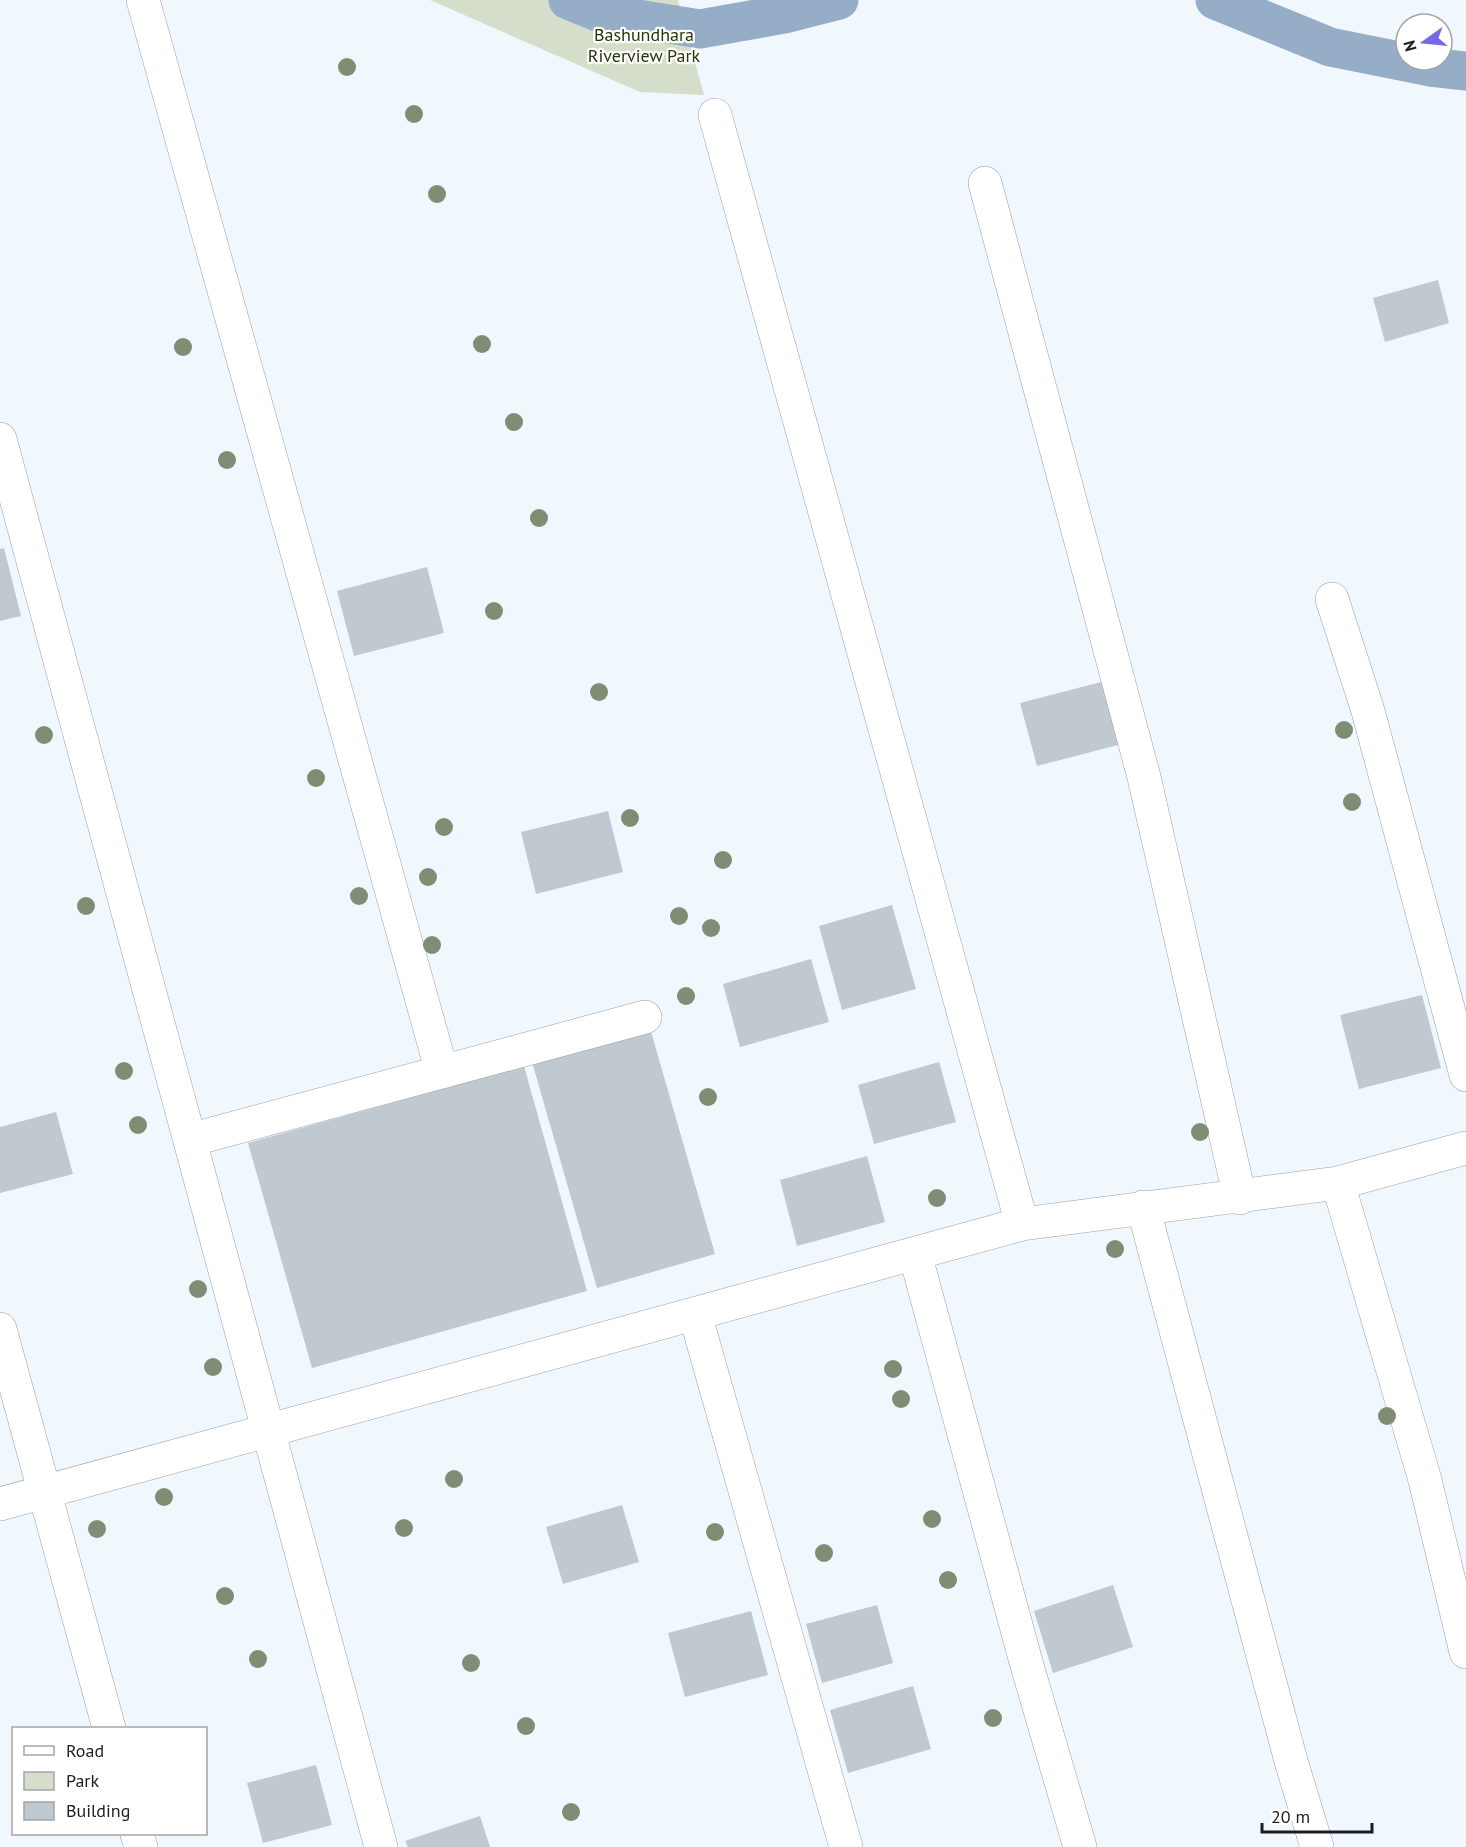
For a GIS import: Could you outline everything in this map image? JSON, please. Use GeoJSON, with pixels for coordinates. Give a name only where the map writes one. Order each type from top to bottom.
{"type":"FeatureCollection","features":[{"type":"Feature","properties":{"kind":"street"},"geometry":{"type":"LineString","coordinates":[[143,0],[442,1072]]}},
{"type":"Feature","properties":{"kind":"street"},"geometry":{"type":"LineString","coordinates":[[716,115],[1022,1224]]}},
{"type":"Feature","properties":{"kind":"street"},"geometry":{"type":"LineString","coordinates":[[985,183],[1144,777],[1240,1198]]}},
{"type":"Feature","properties":{"kind":"street"},"geometry":{"type":"LineString","coordinates":[[0,439],[381,1847]]}},
{"type":"Feature","properties":{"kind":"street"},"geometry":{"type":"LineString","coordinates":[[1332,599],[1368,711],[1466,1076]]}},
{"type":"Feature","properties":{"kind":"street"},"geometry":{"type":"LineString","coordinates":[[190,1140],[645,1017]]}},
{"type":"Feature","properties":{"kind":"street"},"geometry":{"type":"LineString","coordinates":[[0,1504],[1022,1224],[1338,1184],[1466,1148]]}},
{"type":"Feature","properties":{"kind":"street"},"geometry":{"type":"LineString","coordinates":[[1338,1184],[1425,1480],[1466,1652]]}},
{"type":"Feature","properties":{"kind":"street"},"geometry":{"type":"LineString","coordinates":[[1143,1207],[1291,1761],[1317,1847]]}},
{"type":"Feature","properties":{"kind":"street"},"geometry":{"type":"LineString","coordinates":[[915,1254],[1026,1662],[1080,1847]]}},
{"type":"Feature","properties":{"kind":"street"},"geometry":{"type":"LineString","coordinates":[[695,1314],[846,1847]]}},
{"type":"Feature","properties":{"kind":"street"},"geometry":{"type":"LineString","coordinates":[[0,1329],[109,1727]]}},
{"type":"Feature","properties":{"kind":"green space","name":"Bashundhara Riverview Park"},"geometry":{"type":"Polygon","coordinates":[[[430,0],[678,0],[704,95],[640,92],[430,0]]]}},
{"type":"Feature","properties":{"kind":"building"},"geometry":{"type":"Polygon","coordinates":[[[1438,280],[1449,323],[1385,342],[1373,298],[1438,280]]]}},
{"type":"Feature","properties":{"kind":"building"},"geometry":{"type":"Polygon","coordinates":[[[4,548],[21,616],[0,621],[0,549],[4,548]]]}},
{"type":"Feature","properties":{"kind":"building"},"geometry":{"type":"Polygon","coordinates":[[[427,567],[444,633],[354,656],[337,591],[427,567]]]}},
{"type":"Feature","properties":{"kind":"building"},"geometry":{"type":"Polygon","coordinates":[[[1105,681],[1122,744],[1037,766],[1020,703],[1105,681]]]}},
{"type":"Feature","properties":{"kind":"building"},"geometry":{"type":"Polygon","coordinates":[[[608,811],[623,872],[536,894],[521,832],[608,811]]]}},
{"type":"Feature","properties":{"kind":"building"},"geometry":{"type":"Polygon","coordinates":[[[892,905],[916,989],[842,1010],[819,926],[892,905]]]}},
{"type":"Feature","properties":{"kind":"building"},"geometry":{"type":"Polygon","coordinates":[[[811,959],[829,1022],[740,1047],[723,984],[811,959]]]}},
{"type":"Feature","properties":{"kind":"building"},"geometry":{"type":"Polygon","coordinates":[[[1422,995],[1441,1068],[1359,1089],[1340,1015],[1422,995]]]}},
{"type":"Feature","properties":{"kind":"building"},"geometry":{"type":"Polygon","coordinates":[[[650,1028],[715,1254],[597,1288],[532,1062],[650,1028]]]}},
{"type":"Feature","properties":{"kind":"building"},"geometry":{"type":"Polygon","coordinates":[[[939,1062],[956,1122],[874,1144],[858,1085],[939,1062]]]}},
{"type":"Feature","properties":{"kind":"building"},"geometry":{"type":"Polygon","coordinates":[[[524,1066],[587,1291],[312,1368],[248,1143],[524,1066]]]}},
{"type":"Feature","properties":{"kind":"building"},"geometry":{"type":"Polygon","coordinates":[[[56,1112],[73,1174],[0,1193],[0,1127],[56,1112]]]}},
{"type":"Feature","properties":{"kind":"building"},"geometry":{"type":"Polygon","coordinates":[[[867,1156],[885,1222],[797,1246],[780,1180],[867,1156]]]}},
{"type":"Feature","properties":{"kind":"building"},"geometry":{"type":"Polygon","coordinates":[[[622,1505],[639,1562],[563,1584],[546,1527],[622,1505]]]}},
{"type":"Feature","properties":{"kind":"building"},"geometry":{"type":"Polygon","coordinates":[[[1113,1585],[1133,1647],[1053,1673],[1034,1611],[1113,1585]]]}},
{"type":"Feature","properties":{"kind":"building"},"geometry":{"type":"Polygon","coordinates":[[[877,1605],[893,1663],[822,1683],[806,1624],[877,1605]]]}},
{"type":"Feature","properties":{"kind":"building"},"geometry":{"type":"Polygon","coordinates":[[[751,1611],[768,1675],[685,1697],[668,1633],[751,1611]]]}},
{"type":"Feature","properties":{"kind":"building"},"geometry":{"type":"Polygon","coordinates":[[[913,1686],[931,1749],[848,1773],[830,1710],[913,1686]]]}},
{"type":"Feature","properties":{"kind":"building"},"geometry":{"type":"Polygon","coordinates":[[[316,1765],[332,1825],[263,1843],[247,1783],[316,1765]]]}},
{"type":"Feature","properties":{"kind":"building"},"geometry":{"type":"Polygon","coordinates":[[[480,1816],[490,1847],[408,1847],[405,1841],[480,1816]]]}},
{"type":"Feature","properties":{"kind":"waterway"},"geometry":{"type":"LineString","coordinates":[[568,0],[600,13],[700,29],[784,14],[839,0]]}},
{"type":"Feature","properties":{"kind":"waterway"},"geometry":{"type":"LineString","coordinates":[[1215,0],[1330,47],[1430,67],[1466,71]]}}]}
